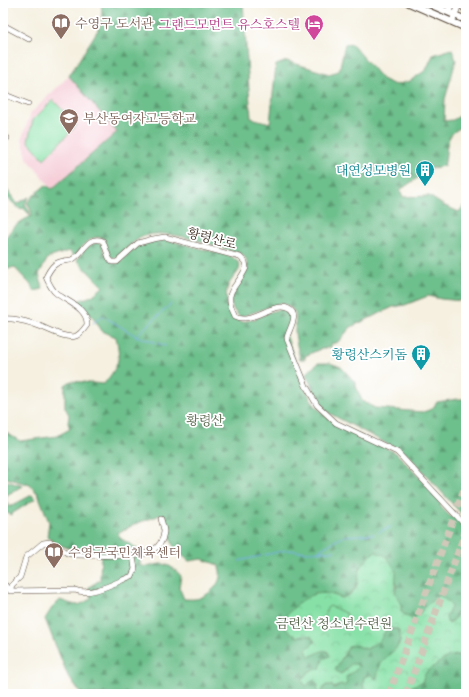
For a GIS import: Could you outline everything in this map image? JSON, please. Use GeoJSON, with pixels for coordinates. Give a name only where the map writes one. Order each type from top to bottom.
{"type":"FeatureCollection","features":[{"type":"Feature","properties":{"kind":"main road"},"geometry":{"type":"LineString","coordinates":[[410,3],[466,28]]}},
{"type":"Feature","properties":{"kind":"main road"},"geometry":{"type":"LineString","coordinates":[[427,3],[466,20]]}},
{"type":"Feature","properties":{"kind":"main road"},"geometry":{"type":"LineString","coordinates":[[447,11],[459,3],[466,10]]}},
{"type":"Feature","properties":{"kind":"street"},"geometry":{"type":"LineString","coordinates":[[452,21],[459,3]]}},
{"type":"Feature","properties":{"kind":"street"},"geometry":{"type":"LineString","coordinates":[[3,25],[29,39]]}},
{"type":"Feature","properties":{"kind":"street"},"geometry":{"type":"LineString","coordinates":[[3,94],[28,104]]}},
{"type":"Feature","properties":{"kind":"street","name":"황령산로"},"geometry":{"type":"LineString","coordinates":[[3,319],[12,318],[35,324],[68,337],[76,336],[82,332],[87,325],[86,316],[80,310],[55,293],[46,277],[54,265],[61,261],[73,260],[92,241],[97,239],[103,241],[112,262],[117,262],[138,243],[165,237],[240,257],[245,262],[246,268],[232,289],[229,298],[230,308],[235,316],[241,320],[279,307],[291,310],[293,319],[287,338],[288,344],[306,386],[317,405],[336,423],[397,452],[466,526]]}},
{"type":"Feature","properties":{"kind":"street"},"geometry":{"type":"LineString","coordinates":[[10,591],[12,585],[20,577],[26,557],[43,543],[50,542],[68,553],[75,555],[133,556],[153,552],[160,544],[164,532],[161,519]]}},
{"type":"Feature","properties":{"kind":"street"},"geometry":{"type":"LineString","coordinates":[[10,591],[94,591],[132,576],[135,569],[133,556]]}},
{"type":"Feature","properties":{"kind":"street"},"geometry":{"type":"LineString","coordinates":[[3,585],[5,585],[10,591]]}},
{"type":"Feature","properties":{"kind":"shaded area","name":"부산동여자고등학교"},"geometry":{"type":"Polygon","coordinates":[[[69,76],[118,132],[52,189],[27,158],[22,138],[31,113],[69,76]]]}},
{"type":"Feature","properties":{"kind":"green space"},"geometry":{"type":"Polygon","coordinates":[[[101,3],[243,3],[251,118],[270,123],[276,65],[287,61],[329,74],[339,71],[345,44],[353,45],[382,79],[395,85],[410,81],[426,70],[433,55],[452,49],[456,60],[445,99],[444,121],[453,120],[466,112],[466,125],[455,131],[450,137],[447,145],[444,166],[432,168],[400,190],[403,197],[429,196],[443,205],[459,212],[464,205],[466,205],[466,296],[462,301],[428,296],[405,305],[393,307],[351,327],[338,342],[331,344],[331,347],[318,350],[305,356],[305,359],[300,359],[295,333],[296,315],[292,309],[281,303],[240,317],[233,308],[231,300],[233,292],[243,277],[247,262],[242,254],[206,243],[178,236],[152,234],[138,239],[115,259],[111,258],[103,238],[94,238],[87,242],[74,256],[69,251],[48,258],[39,274],[43,289],[34,291],[30,284],[14,267],[3,271],[2,256],[3,245],[6,237],[15,226],[32,216],[30,207],[27,203],[46,185],[52,189],[117,132],[69,76],[101,25],[101,3]]]}},
{"type":"Feature","properties":{"kind":"green space"},"geometry":{"type":"Polygon","coordinates":[[[53,100],[77,125],[44,159],[28,141],[33,120],[53,100]]]}},
{"type":"Feature","properties":{"kind":"green space"},"geometry":{"type":"Polygon","coordinates":[[[3,184],[17,204],[29,197],[25,204],[30,215],[23,208],[21,210],[3,194],[3,184]]]}},
{"type":"Feature","properties":{"kind":"green space","name":"황령산"},"geometry":{"type":"Polygon","coordinates":[[[161,240],[167,240],[230,256],[236,260],[240,267],[228,286],[226,294],[232,317],[242,322],[255,319],[270,312],[281,309],[284,310],[290,317],[286,334],[303,386],[316,407],[334,423],[396,453],[439,498],[441,507],[450,516],[456,517],[466,528],[466,616],[459,613],[451,623],[447,622],[446,617],[451,607],[450,603],[439,595],[413,620],[401,612],[401,605],[395,592],[397,585],[361,566],[356,586],[347,596],[341,598],[332,594],[315,593],[284,617],[283,626],[297,637],[303,635],[311,636],[315,642],[312,656],[322,651],[327,651],[329,653],[330,656],[323,660],[320,669],[310,671],[302,680],[305,685],[314,680],[321,693],[326,685],[332,685],[333,688],[341,684],[343,685],[346,677],[354,671],[347,668],[344,672],[339,674],[335,670],[349,646],[355,645],[367,649],[379,641],[387,629],[398,629],[401,637],[397,647],[383,662],[377,678],[374,680],[364,677],[364,689],[377,694],[81,694],[68,676],[45,619],[52,608],[60,600],[76,605],[91,598],[89,587],[100,580],[101,553],[73,550],[60,545],[47,537],[49,522],[38,494],[30,485],[3,477],[3,431],[20,441],[57,436],[70,429],[68,423],[69,415],[65,407],[65,385],[71,381],[104,384],[116,367],[118,362],[118,351],[116,337],[102,331],[93,317],[74,302],[92,296],[103,287],[77,260],[81,254],[89,246],[99,242],[105,253],[118,263],[123,260],[130,251],[138,246],[161,240]],[[163,514],[135,524],[118,533],[120,538],[141,551],[140,565],[146,567],[165,564],[170,566],[181,576],[179,587],[184,599],[200,598],[215,588],[218,584],[220,575],[218,565],[202,559],[189,561],[178,552],[173,545],[163,514]]]}},
{"type":"Feature","properties":{"kind":"green space"},"geometry":{"type":"Polygon","coordinates":[[[318,363],[330,363],[341,367],[354,381],[362,401],[375,408],[423,412],[432,409],[437,402],[466,399],[466,519],[408,455],[327,412],[317,399],[306,374],[318,363]]]}},
{"type":"Feature","properties":{"kind":"green space"},"geometry":{"type":"Polygon","coordinates":[[[7,481],[22,486],[7,495],[6,501],[9,507],[32,495],[35,499],[10,515],[8,513],[3,514],[3,485],[7,481]]]}},
{"type":"Feature","properties":{"kind":"green space","name":"금련산 청소년수련원"},"geometry":{"type":"Polygon","coordinates":[[[375,551],[387,557],[396,571],[395,592],[401,605],[401,612],[413,620],[439,595],[450,603],[451,607],[446,617],[449,624],[459,613],[466,616],[466,653],[447,657],[425,673],[422,682],[393,693],[381,695],[374,694],[364,689],[364,677],[374,675],[375,679],[377,678],[383,661],[398,646],[400,636],[398,629],[389,629],[385,631],[378,642],[367,649],[355,645],[349,646],[335,670],[340,674],[344,672],[351,664],[358,666],[357,669],[346,677],[347,682],[345,686],[341,684],[333,688],[332,685],[326,685],[321,693],[318,693],[318,685],[314,680],[307,686],[302,680],[310,671],[320,669],[323,659],[330,656],[328,652],[323,651],[308,656],[306,649],[315,642],[311,636],[303,635],[297,637],[283,626],[284,617],[303,600],[310,596],[323,593],[341,598],[353,592],[356,588],[362,566],[375,551]]]}},
{"type":"Feature","properties":{"kind":"green space"},"geometry":{"type":"Polygon","coordinates":[[[330,606],[347,614],[344,622],[340,626],[324,620],[327,608],[330,606]]]}},
{"type":"Feature","properties":{"kind":"green space"},"geometry":{"type":"Polygon","coordinates":[[[466,653],[466,694],[384,694],[422,682],[425,673],[447,656],[466,653]]]}},
{"type":"Feature","properties":{"kind":"waterway"},"geometry":{"type":"LineString","coordinates":[[136,336],[171,304]]}},
{"type":"Feature","properties":{"kind":"waterway"},"geometry":{"type":"LineString","coordinates":[[93,323],[103,316],[136,336],[166,346]]}},
{"type":"Feature","properties":{"kind":"waterway"},"geometry":{"type":"LineString","coordinates":[[379,532],[391,527]]}},
{"type":"Feature","properties":{"kind":"waterway"},"geometry":{"type":"LineString","coordinates":[[318,551],[345,536],[374,534]]}},
{"type":"Feature","properties":{"kind":"waterway"},"geometry":{"type":"LineString","coordinates":[[239,561],[286,550],[307,552],[335,551]]}},
{"type":"Feature","properties":{"kind":"tunnel"},"geometry":{"type":"LineString","coordinates":[[389,694],[466,484]]}},
{"type":"Feature","properties":{"kind":"tunnel"},"geometry":{"type":"LineString","coordinates":[[406,694],[466,530]]}},
{"type":"Feature","properties":{"kind":"place","name":"수영구 도서관"},"geometry":{"type":"Point","coordinates":[61,40]}},
{"type":"Feature","properties":{"kind":"place","name":"그랜드모먼트 유스호스텔"},"geometry":{"type":"Point","coordinates":[314,41]}},
{"type":"Feature","properties":{"kind":"place","name":"부산동여자고등학교"},"geometry":{"type":"Point","coordinates":[69,135]}},
{"type":"Feature","properties":{"kind":"place","name":"대연성모병원"},"geometry":{"type":"Point","coordinates":[425,187]}},
{"type":"Feature","properties":{"kind":"place","name":"황령산스키돔"},"geometry":{"type":"Point","coordinates":[421,371]}},
{"type":"Feature","properties":{"kind":"place","name":"수영구국민체육센터"},"geometry":{"type":"Point","coordinates":[54,569]}}]}
